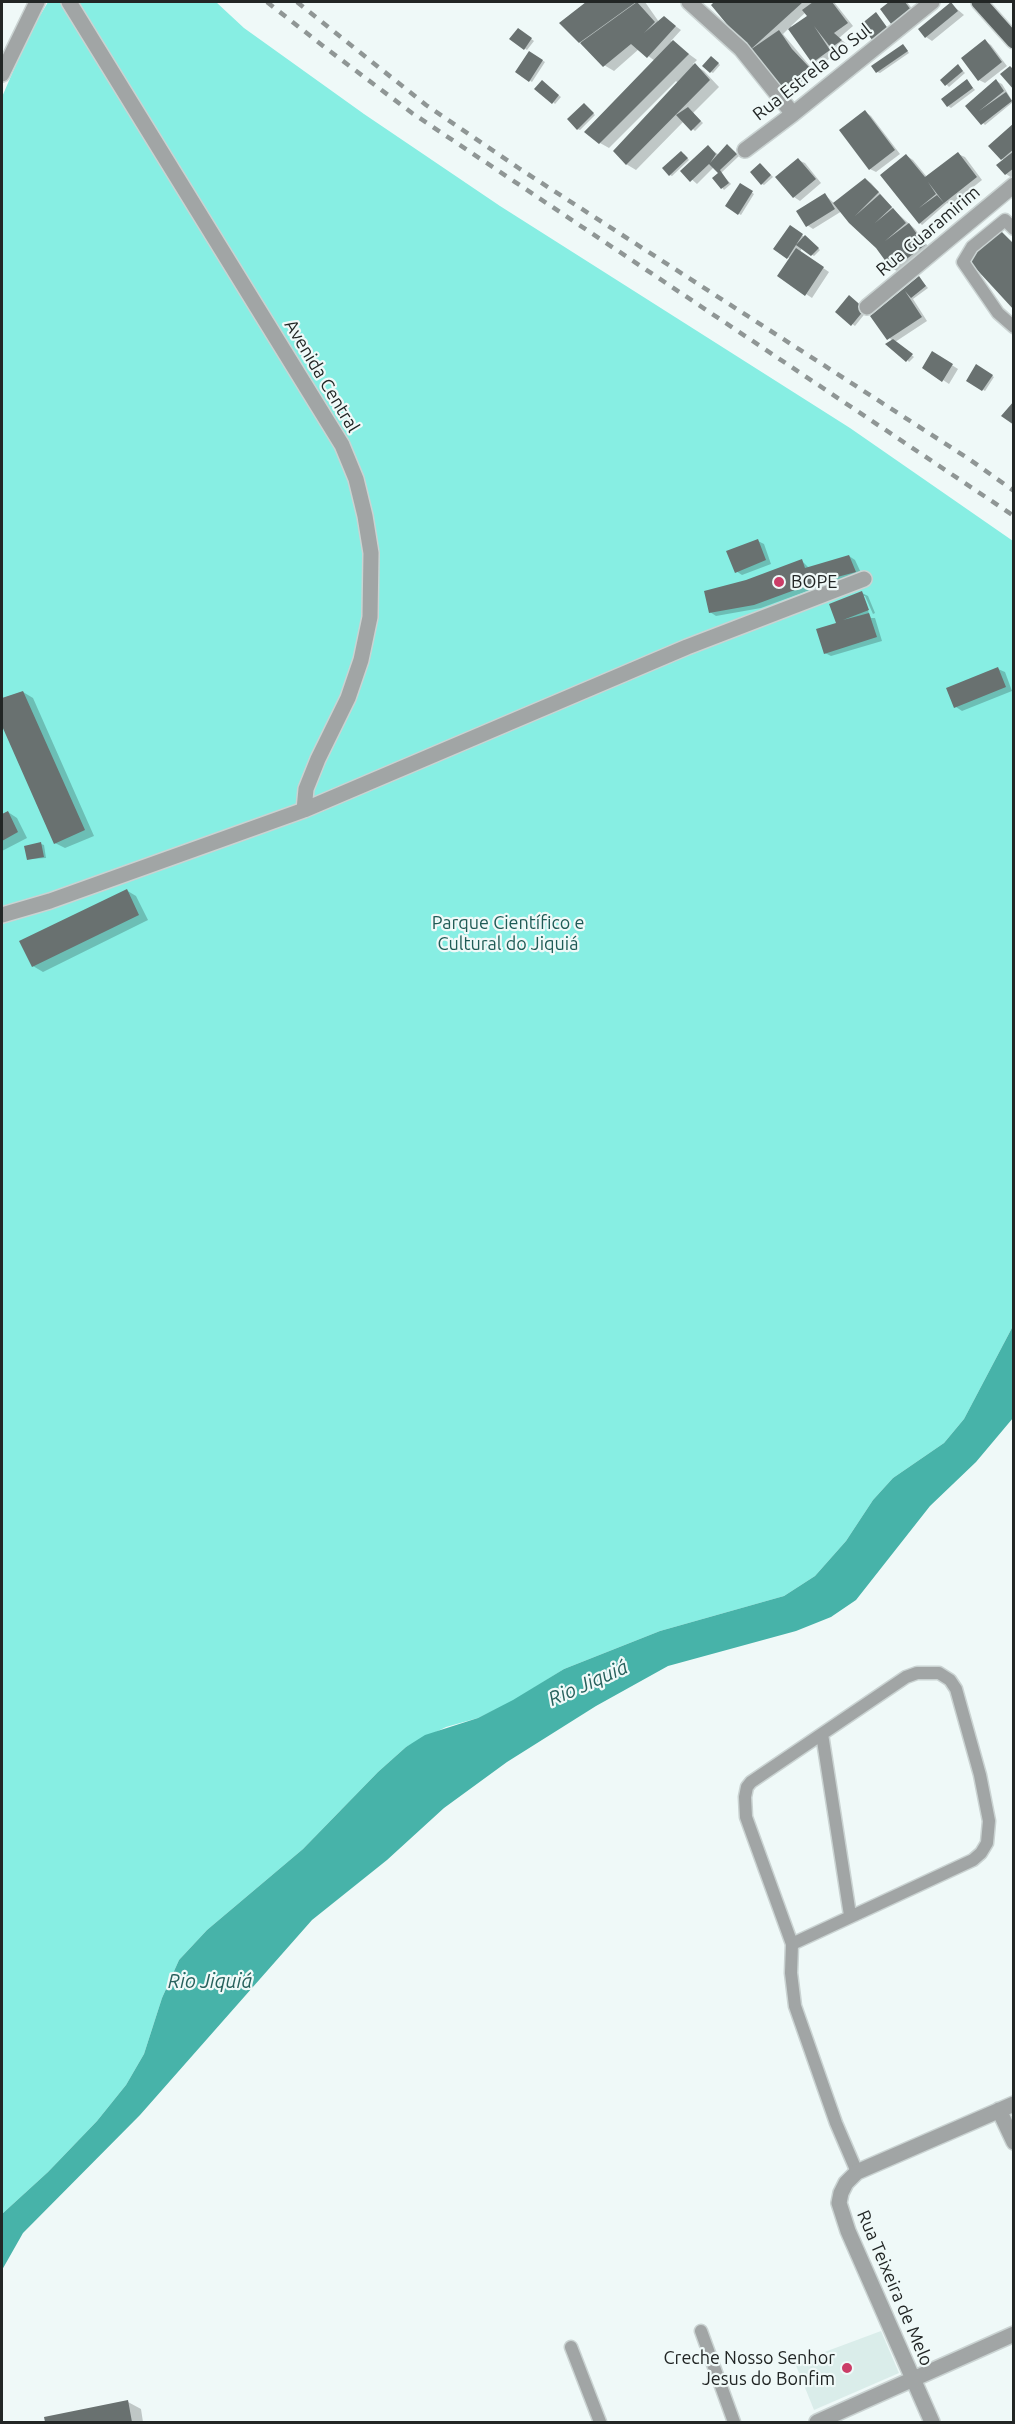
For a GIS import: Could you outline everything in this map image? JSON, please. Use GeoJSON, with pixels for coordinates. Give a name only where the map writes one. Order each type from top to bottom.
{"type":"FeatureCollection","features":[{"type":"Feature","properties":{"kind":"main road"},"geometry":{"type":"LineString","coordinates":[[980,2],[1014,41]]}},
{"type":"Feature","properties":{"kind":"street"},"geometry":{"type":"LineString","coordinates":[[2,74],[37,2]]}},
{"type":"Feature","properties":{"kind":"street","name":"Avenida Central"},"geometry":{"type":"LineString","coordinates":[[69,2],[342,445],[356,479],[371,553],[370,617],[358,669],[348,698],[306,789],[304,810]]}},
{"type":"Feature","properties":{"kind":"street"},"geometry":{"type":"LineString","coordinates":[[689,2],[741,49],[793,114]]}},
{"type":"Feature","properties":{"kind":"street","name":"Rua Estrela do Sul"},"geometry":{"type":"LineString","coordinates":[[745,150],[932,2]]}},
{"type":"Feature","properties":{"kind":"street","name":"Rua Guaramirim"},"geometry":{"type":"LineString","coordinates":[[867,307],[1014,185]]}},
{"type":"Feature","properties":{"kind":"street"},"geometry":{"type":"LineString","coordinates":[[2,915],[50,901],[304,810],[687,647],[864,579]]}},
{"type":"Feature","properties":{"kind":"street"},"geometry":{"type":"LineString","coordinates":[[857,2172],[1014,2104]]}},
{"type":"Feature","properties":{"kind":"street"},"geometry":{"type":"LineString","coordinates":[[999,2110],[1014,2142]]}},
{"type":"Feature","properties":{"kind":"street","name":"Rua Teixeira de Melo"},"geometry":{"type":"LineString","coordinates":[[857,2172],[846,2183],[841,2193],[839,2204],[842,2215],[932,2422]]}},
{"type":"Feature","properties":{"kind":"street"},"geometry":{"type":"LineString","coordinates":[[817,2422],[1014,2334]]}},
{"type":"Feature","properties":{"kind":"lane"},"geometry":{"type":"LineString","coordinates":[[1014,229],[1005,220],[972,246],[963,262],[998,313],[1014,327]]}},
{"type":"Feature","properties":{"kind":"lane"},"geometry":{"type":"LineString","coordinates":[[792,1944],[850,1915],[973,1860],[987,1843],[989,1821],[980,1775],[956,1689],[950,1680],[939,1673],[917,1673],[906,1677],[751,1782],[744,1797],[746,1817],[792,1944],[791,1973],[795,2006],[857,2172]]}},
{"type":"Feature","properties":{"kind":"lane"},"geometry":{"type":"LineString","coordinates":[[822,1734],[850,1915]]}},
{"type":"Feature","properties":{"kind":"lane"},"geometry":{"type":"LineString","coordinates":[[701,2331],[734,2422]]}},
{"type":"Feature","properties":{"kind":"lane"},"geometry":{"type":"LineString","coordinates":[[571,2347],[600,2422]]}},
{"type":"Feature","properties":{"kind":"shaded area","name":"Creche Nosso Senhor Jesus do Bonfim"},"geometry":{"type":"Polygon","coordinates":[[[881,2331],[899,2373],[814,2410],[795,2363],[881,2331]]]}},
{"type":"Feature","properties":{"kind":"green space","name":"Parque Científico e Cultural do Jiquiá"},"geometry":{"type":"Polygon","coordinates":[[[48,2],[216,2],[244,28],[364,114],[500,206],[850,428],[1013,541],[1013,1326],[964,1419],[944,1443],[893,1478],[873,1500],[846,1541],[815,1576],[784,1596],[660,1631],[564,1669],[513,1701],[478,1718],[446,1727],[406,1747],[378,1772],[303,1849],[207,1930],[179,1960],[162,1998],[144,2054],[126,2085],[97,2121],[48,2172],[2,2214],[2,97],[29,34],[48,2]]]}},
{"type":"Feature","properties":{"kind":"water","name":"Rio Jiquiá"},"geometry":{"type":"Polygon","coordinates":[[[1013,1326],[1013,1418],[976,1462],[930,1506],[856,1600],[831,1617],[796,1631],[668,1666],[596,1706],[507,1762],[444,1808],[387,1860],[312,1920],[140,2115],[23,2233],[2,2270],[2,2214],[48,2172],[97,2121],[126,2085],[144,2054],[162,1998],[179,1960],[207,1930],[303,1849],[378,1772],[406,1747],[425,1735],[478,1718],[564,1669],[660,1631],[784,1596],[815,1576],[846,1541],[873,1500],[893,1478],[944,1443],[964,1419],[1013,1326]]]}},
{"type":"Feature","properties":{"kind":"building"},"geometry":{"type":"Polygon","coordinates":[[[586,2],[636,2],[579,43],[559,23],[586,2]]]}},
{"type":"Feature","properties":{"kind":"building"},"geometry":{"type":"Polygon","coordinates":[[[637,2],[655,22],[644,33],[664,16],[676,26],[647,58],[631,44],[603,67],[580,43],[637,2]]]}},
{"type":"Feature","properties":{"kind":"building"},"geometry":{"type":"Polygon","coordinates":[[[714,2],[803,2],[750,50],[779,30],[792,49],[809,67],[782,91],[711,5],[714,2]]]}},
{"type":"Feature","properties":{"kind":"building"},"geometry":{"type":"Polygon","coordinates":[[[813,2],[832,2],[848,23],[834,33],[842,40],[831,48],[814,26],[830,50],[812,63],[788,29],[807,16],[802,10],[813,2]]]}},
{"type":"Feature","properties":{"kind":"building"},"geometry":{"type":"Polygon","coordinates":[[[889,2],[905,2],[914,14],[894,28],[880,9],[889,2]]]}},
{"type":"Feature","properties":{"kind":"building"},"geometry":{"type":"Polygon","coordinates":[[[951,2],[958,11],[925,38],[918,29],[951,2]]]}},
{"type":"Feature","properties":{"kind":"building"},"geometry":{"type":"Polygon","coordinates":[[[876,12],[889,30],[874,42],[860,25],[876,12]]]}},
{"type":"Feature","properties":{"kind":"building"},"geometry":{"type":"Polygon","coordinates":[[[518,28],[532,38],[524,50],[509,39],[518,28]]]}},
{"type":"Feature","properties":{"kind":"building"},"geometry":{"type":"Polygon","coordinates":[[[985,39],[1002,62],[978,81],[961,58],[985,39]]]}},
{"type":"Feature","properties":{"kind":"building"},"geometry":{"type":"Polygon","coordinates":[[[673,40],[689,54],[599,144],[584,132],[673,40]]]}},
{"type":"Feature","properties":{"kind":"building"},"geometry":{"type":"Polygon","coordinates":[[[903,44],[908,51],[876,73],[871,66],[903,44]]]}},
{"type":"Feature","properties":{"kind":"building"},"geometry":{"type":"Polygon","coordinates":[[[529,51],[543,60],[529,82],[515,72],[529,51]]]}},
{"type":"Feature","properties":{"kind":"building"},"geometry":{"type":"Polygon","coordinates":[[[711,56],[719,63],[710,73],[702,66],[711,56]]]}},
{"type":"Feature","properties":{"kind":"building"},"geometry":{"type":"Polygon","coordinates":[[[695,63],[710,80],[626,165],[613,151],[695,63]]]}},
{"type":"Feature","properties":{"kind":"building"},"geometry":{"type":"Polygon","coordinates":[[[958,64],[963,71],[945,86],[940,80],[958,64]]]}},
{"type":"Feature","properties":{"kind":"building"},"geometry":{"type":"Polygon","coordinates":[[[1010,66],[1014,70],[1014,90],[1000,74],[1010,66]]]}},
{"type":"Feature","properties":{"kind":"building"},"geometry":{"type":"Polygon","coordinates":[[[967,79],[973,88],[947,107],[941,99],[967,79]]]}},
{"type":"Feature","properties":{"kind":"building"},"geometry":{"type":"Polygon","coordinates":[[[996,79],[1004,91],[979,111],[1006,92],[1012,101],[981,125],[965,106],[996,79]]]}},
{"type":"Feature","properties":{"kind":"building"},"geometry":{"type":"Polygon","coordinates":[[[542,80],[559,95],[552,104],[534,89],[542,80]]]}},
{"type":"Feature","properties":{"kind":"building"},"geometry":{"type":"Polygon","coordinates":[[[584,103],[594,113],[577,130],[567,119],[584,103]]]}},
{"type":"Feature","properties":{"kind":"building"},"geometry":{"type":"Polygon","coordinates":[[[688,107],[701,121],[691,131],[676,115],[688,107]]]}},
{"type":"Feature","properties":{"kind":"building"},"geometry":{"type":"Polygon","coordinates":[[[865,110],[895,150],[869,170],[839,130],[865,110]]]}},
{"type":"Feature","properties":{"kind":"building"},"geometry":{"type":"Polygon","coordinates":[[[1014,123],[1014,149],[1001,160],[988,146],[1014,123]]]}},
{"type":"Feature","properties":{"kind":"building"},"geometry":{"type":"Polygon","coordinates":[[[727,144],[737,154],[720,170],[729,183],[721,189],[712,178],[718,173],[709,164],[690,182],[680,171],[708,145],[716,154],[710,163],[727,144]]]}},
{"type":"Feature","properties":{"kind":"building"},"geometry":{"type":"Polygon","coordinates":[[[681,151],[688,158],[669,176],[662,168],[681,151]]]}},
{"type":"Feature","properties":{"kind":"building"},"geometry":{"type":"Polygon","coordinates":[[[1014,151],[1014,168],[1005,175],[996,165],[1014,151]]]}},
{"type":"Feature","properties":{"kind":"building"},"geometry":{"type":"Polygon","coordinates":[[[958,152],[977,177],[919,224],[880,175],[906,154],[925,177],[958,152]],[[928,182],[936,194],[919,208],[937,195],[944,203],[928,182]]]}},
{"type":"Feature","properties":{"kind":"building"},"geometry":{"type":"Polygon","coordinates":[[[798,158],[816,179],[793,198],[775,177],[798,158]]]}},
{"type":"Feature","properties":{"kind":"building"},"geometry":{"type":"Polygon","coordinates":[[[760,163],[771,175],[761,185],[750,172],[760,163]]]}},
{"type":"Feature","properties":{"kind":"building"},"geometry":{"type":"Polygon","coordinates":[[[865,178],[879,192],[855,216],[880,194],[892,207],[875,223],[893,208],[906,223],[885,241],[909,223],[925,245],[892,270],[876,248],[849,223],[833,203],[865,178]]]}},
{"type":"Feature","properties":{"kind":"building"},"geometry":{"type":"Polygon","coordinates":[[[740,183],[753,191],[738,215],[725,206],[740,183]]]}},
{"type":"Feature","properties":{"kind":"building"},"geometry":{"type":"Polygon","coordinates":[[[825,193],[835,209],[806,227],[796,211],[825,193]]]}},
{"type":"Feature","properties":{"kind":"building"},"geometry":{"type":"Polygon","coordinates":[[[790,225],[803,234],[787,259],[773,249],[790,225]]]}},
{"type":"Feature","properties":{"kind":"building"},"geometry":{"type":"Polygon","coordinates":[[[1001,231],[1014,244],[1014,310],[968,260],[1001,231]]]}},
{"type":"Feature","properties":{"kind":"building"},"geometry":{"type":"Polygon","coordinates":[[[805,235],[819,248],[811,256],[796,245],[805,235]]]}},
{"type":"Feature","properties":{"kind":"building"},"geometry":{"type":"Polygon","coordinates":[[[796,248],[824,267],[805,296],[777,276],[796,248]]]}},
{"type":"Feature","properties":{"kind":"building"},"geometry":{"type":"Polygon","coordinates":[[[919,276],[926,286],[911,298],[905,291],[922,317],[887,340],[870,316],[919,276]]]}},
{"type":"Feature","properties":{"kind":"building"},"geometry":{"type":"Polygon","coordinates":[[[849,295],[865,309],[851,326],[835,312],[849,295]]]}},
{"type":"Feature","properties":{"kind":"building"},"geometry":{"type":"Polygon","coordinates":[[[893,339],[913,354],[906,362],[885,344],[893,339]]]}},
{"type":"Feature","properties":{"kind":"building"},"geometry":{"type":"Polygon","coordinates":[[[932,351],[953,364],[942,382],[922,368],[932,351]]]}},
{"type":"Feature","properties":{"kind":"building"},"geometry":{"type":"Polygon","coordinates":[[[976,364],[993,375],[982,391],[966,381],[976,364]]]}},
{"type":"Feature","properties":{"kind":"building"},"geometry":{"type":"Polygon","coordinates":[[[1014,401],[1014,425],[1001,416],[1014,401]]]}},
{"type":"Feature","properties":{"kind":"building"},"geometry":{"type":"Polygon","coordinates":[[[758,539],[766,560],[735,573],[726,551],[758,539]]]}},
{"type":"Feature","properties":{"kind":"building"},"geometry":{"type":"Polygon","coordinates":[[[849,555],[856,572],[811,584],[754,605],[709,613],[704,591],[746,580],[802,559],[805,568],[849,555]]]}},
{"type":"Feature","properties":{"kind":"building"},"geometry":{"type":"Polygon","coordinates":[[[862,591],[869,610],[843,620],[869,613],[877,637],[824,654],[816,629],[836,623],[829,604],[862,591]]]}},
{"type":"Feature","properties":{"kind":"building"},"geometry":{"type":"Polygon","coordinates":[[[998,667],[1006,687],[954,708],[946,688],[998,667]]]}},
{"type":"Feature","properties":{"kind":"building"},"geometry":{"type":"Polygon","coordinates":[[[23,691],[85,830],[54,844],[2,726],[2,698],[23,691]]]}},
{"type":"Feature","properties":{"kind":"building"},"geometry":{"type":"Polygon","coordinates":[[[8,811],[18,832],[2,841],[2,814],[8,811]]]}},
{"type":"Feature","properties":{"kind":"building"},"geometry":{"type":"Polygon","coordinates":[[[41,842],[44,857],[27,860],[24,846],[41,842]]]}},
{"type":"Feature","properties":{"kind":"building"},"geometry":{"type":"Polygon","coordinates":[[[127,889],[139,915],[32,967],[19,941],[127,889]]]}},
{"type":"Feature","properties":{"kind":"building"},"geometry":{"type":"Polygon","coordinates":[[[128,2400],[132,2422],[45,2422],[44,2417],[128,2400]]]}},
{"type":"Feature","properties":{"kind":"railway"},"geometry":{"type":"LineString","coordinates":[[267,2],[412,113],[1014,516]]}},
{"type":"Feature","properties":{"kind":"railway"},"geometry":{"type":"LineString","coordinates":[[297,2],[426,105],[520,169],[969,459],[1014,491]]}},
{"type":"Feature","properties":{"kind":"place","name":"BOPE"},"geometry":{"type":"Point","coordinates":[779,582]}},
{"type":"Feature","properties":{"kind":"place","name":"Creche Nosso Senhor Jesus do Bonfim"},"geometry":{"type":"Point","coordinates":[847,2368]}}]}
